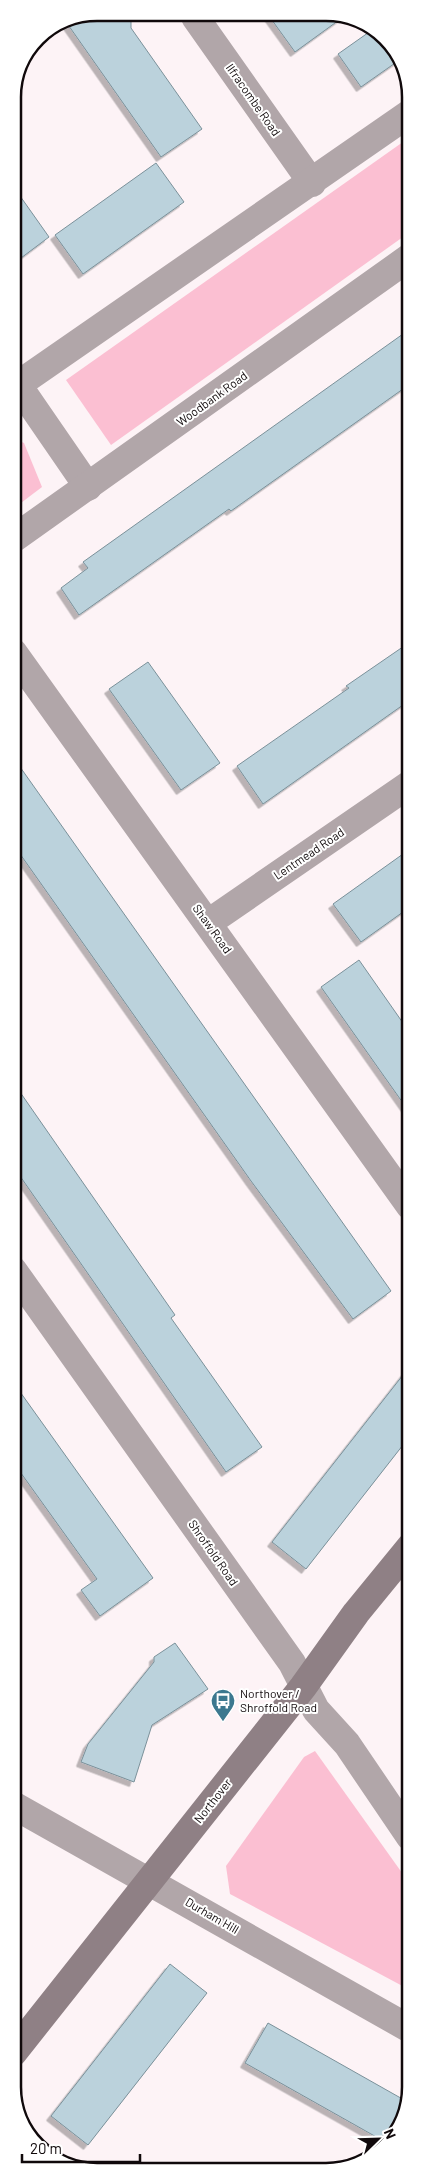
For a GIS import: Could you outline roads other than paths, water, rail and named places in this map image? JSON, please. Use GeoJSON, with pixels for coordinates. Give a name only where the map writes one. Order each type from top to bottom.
{"type":"FeatureCollection","features":[{"type":"Feature","properties":{"kind":"street","name":"Ilfracombe Road"},"geometry":{"type":"LineString","coordinates":[[198,21],[312,183]]}},
{"type":"Feature","properties":{"kind":"street"},"geometry":{"type":"LineString","coordinates":[[21,379],[312,183],[402,119]]}},
{"type":"Feature","properties":{"kind":"street","name":"Woodbank Road"},"geometry":{"type":"LineString","coordinates":[[21,533],[402,264]]}},
{"type":"Feature","properties":{"kind":"street"},"geometry":{"type":"LineString","coordinates":[[21,394],[88,487]]}},
{"type":"Feature","properties":{"kind":"street","name":"Shaw Road"},"geometry":{"type":"LineString","coordinates":[[21,663],[402,1195]]}},
{"type":"Feature","properties":{"kind":"street","name":"Lentmead Road"},"geometry":{"type":"LineString","coordinates":[[208,923],[402,790]]}},
{"type":"Feature","properties":{"kind":"street","name":"Shroffold Road"},"geometry":{"type":"LineString","coordinates":[[21,1281],[292,1663],[316,1710],[347,1744],[402,1824]]}},
{"type":"Feature","properties":{"kind":"street","name":"Northover"},"geometry":{"type":"LineString","coordinates":[[21,2043],[303,1687],[356,1612],[402,1557]]}},
{"type":"Feature","properties":{"kind":"street","name":"Durham Hill"},"geometry":{"type":"LineString","coordinates":[[21,1808],[402,2024]]}},
{"type":"Feature","properties":{"kind":"place","name":"Northover / Shroffold Road"},"geometry":{"type":"Point","coordinates":[223,1722]}}]}
